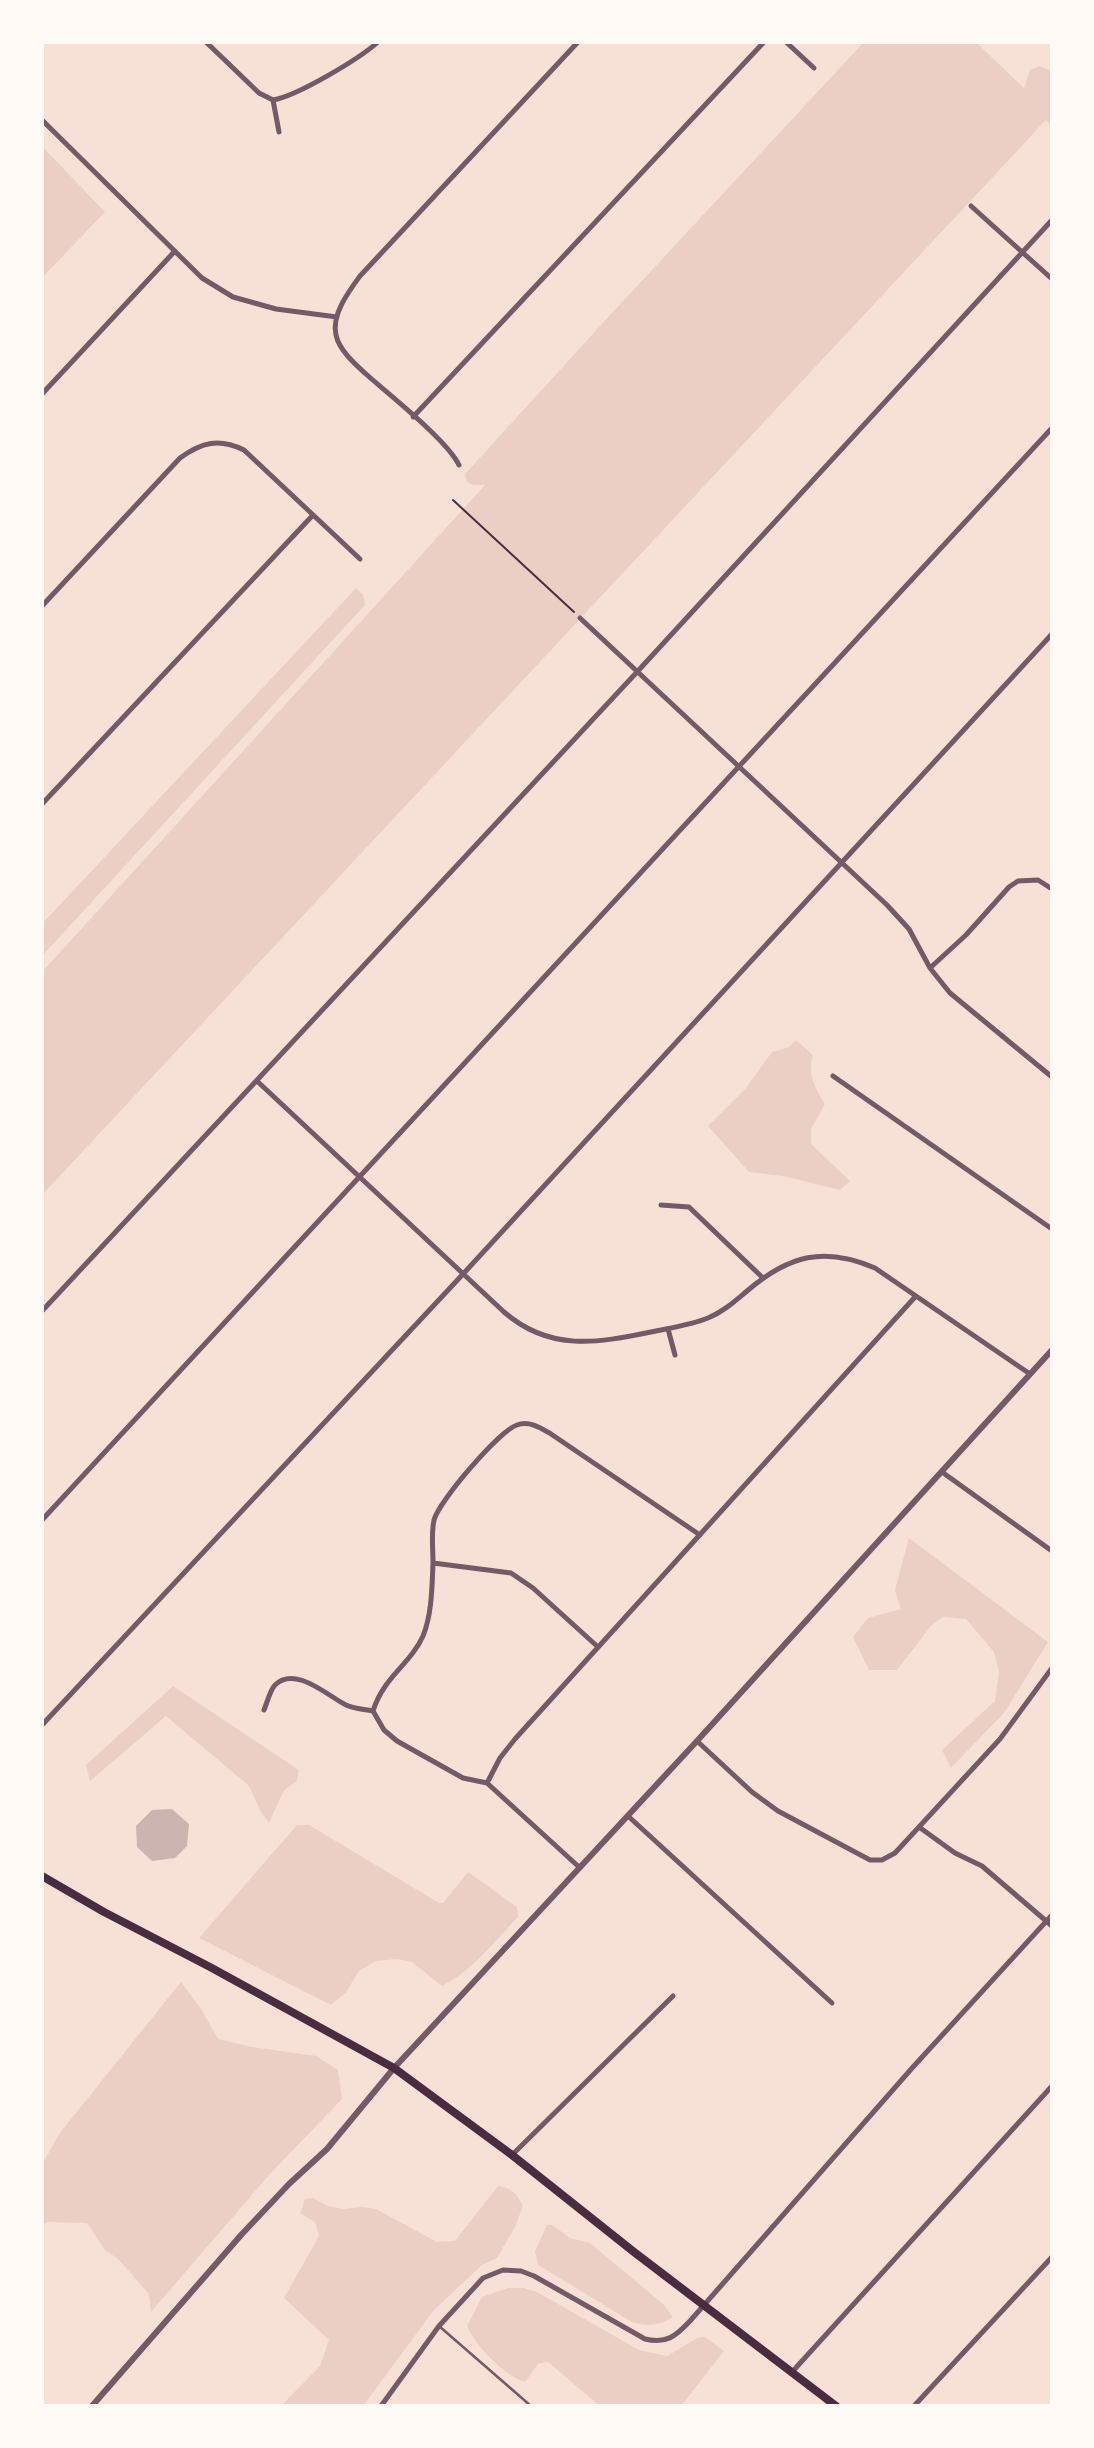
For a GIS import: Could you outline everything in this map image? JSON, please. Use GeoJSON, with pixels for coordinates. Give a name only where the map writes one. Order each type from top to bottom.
{"type":"FeatureCollection","features":[{"type":"Feature","properties":{"kind":"main road"},"geometry":{"type":"LineString","coordinates":[[42,1876],[394,2068],[512,2155],[836,2406]]}},
{"type":"Feature","properties":{"kind":"street"},"geometry":{"type":"LineString","coordinates":[[206,42],[259,93],[272,100],[351,62],[378,42]]}},
{"type":"Feature","properties":{"kind":"street"},"geometry":{"type":"LineString","coordinates":[[459,465],[445,446],[349,357],[336,335],[337,317],[346,296],[360,276],[578,42]]}},
{"type":"Feature","properties":{"kind":"street"},"geometry":{"type":"LineString","coordinates":[[414,417],[764,42]]}},
{"type":"Feature","properties":{"kind":"street"},"geometry":{"type":"LineString","coordinates":[[786,42],[814,68]]}},
{"type":"Feature","properties":{"kind":"street"},"geometry":{"type":"LineString","coordinates":[[272,100],[279,132]]}},
{"type":"Feature","properties":{"kind":"street"},"geometry":{"type":"LineString","coordinates":[[42,120],[202,278],[233,297],[276,309],[337,317]]}},
{"type":"Feature","properties":{"kind":"street"},"geometry":{"type":"LineString","coordinates":[[971,206],[1052,279]]}},
{"type":"Feature","properties":{"kind":"street"},"geometry":{"type":"LineString","coordinates":[[42,1311],[637,672],[1052,220]]}},
{"type":"Feature","properties":{"kind":"street"},"geometry":{"type":"LineString","coordinates":[[42,394],[175,251]]}},
{"type":"Feature","properties":{"kind":"street"},"geometry":{"type":"LineString","coordinates":[[42,1520],[1052,428]]}},
{"type":"Feature","properties":{"kind":"street"},"geometry":{"type":"LineString","coordinates":[[42,606],[180,458],[197,446],[214,442],[230,443],[244,450],[360,559]]}},
{"type":"Feature","properties":{"kind":"street"},"geometry":{"type":"LineString","coordinates":[[42,804],[313,515]]}},
{"type":"Feature","properties":{"kind":"street"},"geometry":{"type":"LineString","coordinates":[[580,618],[887,905],[909,929],[930,968],[958,1001],[1052,1077]]}},
{"type":"Feature","properties":{"kind":"street"},"geometry":{"type":"LineString","coordinates":[[42,1725],[464,1273],[1052,634]]}},
{"type":"Feature","properties":{"kind":"street"},"geometry":{"type":"LineString","coordinates":[[930,968],[1018,881],[1038,880],[1052,889]]}},
{"type":"Feature","properties":{"kind":"street"},"geometry":{"type":"LineString","coordinates":[[833,1076],[1052,1229]]}},
{"type":"Feature","properties":{"kind":"street"},"geometry":{"type":"LineString","coordinates":[[257,1081],[515,1321],[530,1330],[561,1340],[601,1342],[668,1329],[708,1318],[777,1269],[820,1255],[842,1256],[875,1268],[1030,1374]]}},
{"type":"Feature","properties":{"kind":"street"},"geometry":{"type":"LineString","coordinates":[[661,1205],[689,1207],[763,1278]]}},
{"type":"Feature","properties":{"kind":"street"},"geometry":{"type":"LineString","coordinates":[[487,1783],[500,1758],[515,1739],[915,1297]]}},
{"type":"Feature","properties":{"kind":"street"},"geometry":{"type":"LineString","coordinates":[[668,1329],[675,1355]]}},
{"type":"Feature","properties":{"kind":"street"},"geometry":{"type":"LineString","coordinates":[[92,2406],[242,2234],[289,2184],[333,2143],[394,2068],[697,1741],[1052,1350]]}},
{"type":"Feature","properties":{"kind":"street"},"geometry":{"type":"LineString","coordinates":[[579,1867],[487,1783],[463,1777],[397,1741],[384,1730],[373,1711],[389,1678],[414,1651],[422,1637],[429,1611],[433,1563],[432,1530],[439,1507],[507,1430],[523,1423],[539,1427],[551,1434],[700,1535]]}},
{"type":"Feature","properties":{"kind":"street"},"geometry":{"type":"LineString","coordinates":[[942,1472],[1052,1551]]}},
{"type":"Feature","properties":{"kind":"street"},"geometry":{"type":"LineString","coordinates":[[433,1563],[511,1573],[533,1588],[598,1647]]}},
{"type":"Feature","properties":{"kind":"street"},"geometry":{"type":"LineString","coordinates":[[697,1741],[765,1803],[854,1853],[870,1860],[887,1859],[1000,1739],[1052,1668]]}},
{"type":"Feature","properties":{"kind":"street"},"geometry":{"type":"LineString","coordinates":[[264,1710],[275,1685],[294,1679],[304,1680],[346,1705],[373,1711]]}},
{"type":"Feature","properties":{"kind":"street"},"geometry":{"type":"LineString","coordinates":[[628,1816],[832,2003]]}},
{"type":"Feature","properties":{"kind":"street"},"geometry":{"type":"LineString","coordinates":[[919,1827],[955,1853],[982,1866],[1049,1923]]}},
{"type":"Feature","properties":{"kind":"street"},"geometry":{"type":"LineString","coordinates":[[381,2406],[439,2326],[483,2278],[503,2270],[521,2270],[534,2276],[645,2339],[659,2342],[671,2339],[913,2067],[1049,1923],[1052,1915]]}},
{"type":"Feature","properties":{"kind":"street"},"geometry":{"type":"LineString","coordinates":[[512,2155],[673,1996]]}},
{"type":"Feature","properties":{"kind":"street"},"geometry":{"type":"LineString","coordinates":[[792,2372],[1052,2086]]}},
{"type":"Feature","properties":{"kind":"street"},"geometry":{"type":"LineString","coordinates":[[914,2406],[1052,2257]]}},
{"type":"Feature","properties":{"kind":"lane"},"geometry":{"type":"LineString","coordinates":[[439,2326],[531,2406]]}},
{"type":"Feature","properties":{"kind":"path"},"geometry":{"type":"LineString","coordinates":[[453,500],[580,618]]}},
{"type":"Feature","properties":{"kind":"shaded area"},"geometry":{"type":"Polygon","coordinates":[[[864,42],[976,42],[1024,88],[1030,70],[1039,66],[1052,71],[1052,127],[1046,120],[42,1195],[42,972],[485,485],[467,482],[465,474],[864,42]]]}},
{"type":"Feature","properties":{"kind":"shaded area"},"geometry":{"type":"Polygon","coordinates":[[[42,146],[105,212],[42,278],[42,146]]]}},
{"type":"Feature","properties":{"kind":"shaded area"},"geometry":{"type":"Polygon","coordinates":[[[356,588],[363,595],[365,605],[42,956],[42,924],[356,588]]]}},
{"type":"Feature","properties":{"kind":"shaded area"},"geometry":{"type":"Polygon","coordinates":[[[796,1040],[813,1055],[812,1075],[825,1104],[811,1129],[811,1144],[850,1181],[840,1190],[783,1176],[749,1172],[708,1126],[745,1089],[772,1052],[789,1047],[796,1040]]]}},
{"type":"Feature","properties":{"kind":"shaded area"},"geometry":{"type":"Polygon","coordinates":[[[909,1538],[1048,1642],[1004,1713],[951,1768],[942,1750],[995,1701],[999,1671],[994,1652],[966,1619],[943,1617],[931,1626],[897,1670],[869,1670],[853,1637],[868,1618],[901,1609],[895,1590],[909,1538]]]}},
{"type":"Feature","properties":{"kind":"shaded area"},"geometry":{"type":"Polygon","coordinates":[[[173,1686],[299,1770],[297,1781],[284,1790],[269,1823],[249,1786],[166,1716],[90,1781],[86,1765],[173,1686]]]}},
{"type":"Feature","properties":{"kind":"shaded area"},"geometry":{"type":"Polygon","coordinates":[[[297,1825],[309,1825],[439,1903],[443,1903],[468,1872],[517,1907],[518,1917],[473,1964],[442,1986],[412,1962],[398,1959],[376,1961],[359,1971],[346,1992],[331,2005],[199,1938],[297,1825]]]}},
{"type":"Feature","properties":{"kind":"shaded area"},"geometry":{"type":"Polygon","coordinates":[[[181,1982],[218,2039],[316,2056],[338,2070],[342,2099],[269,2175],[151,2312],[149,2294],[118,2259],[105,2250],[87,2223],[42,2224],[42,2165],[59,2134],[181,1982]]]}},
{"type":"Feature","properties":{"kind":"shaded area"},"geometry":{"type":"Polygon","coordinates":[[[498,2186],[513,2192],[523,2206],[515,2227],[497,2258],[482,2265],[434,2310],[363,2406],[281,2406],[320,2366],[329,2340],[284,2298],[319,2236],[315,2222],[300,2213],[305,2199],[313,2198],[328,2206],[344,2209],[376,2209],[437,2242],[455,2241],[498,2186]]]}},
{"type":"Feature","properties":{"kind":"shaded area"},"geometry":{"type":"Polygon","coordinates":[[[547,2225],[552,2225],[570,2238],[590,2243],[664,2305],[673,2317],[653,2325],[632,2322],[538,2265],[535,2251],[547,2225]]]}},
{"type":"Feature","properties":{"kind":"shaded area"},"geometry":{"type":"Polygon","coordinates":[[[508,2288],[524,2288],[537,2292],[639,2350],[667,2356],[697,2338],[705,2337],[724,2351],[681,2406],[600,2406],[548,2362],[538,2364],[525,2382],[500,2367],[476,2342],[467,2326],[482,2297],[508,2288]]]}},
{"type":"Feature","properties":{"kind":"building"},"geometry":{"type":"Polygon","coordinates":[[[172,1809],[189,1824],[187,1846],[175,1858],[152,1861],[137,1847],[136,1826],[152,1810],[172,1809]]]}}]}
